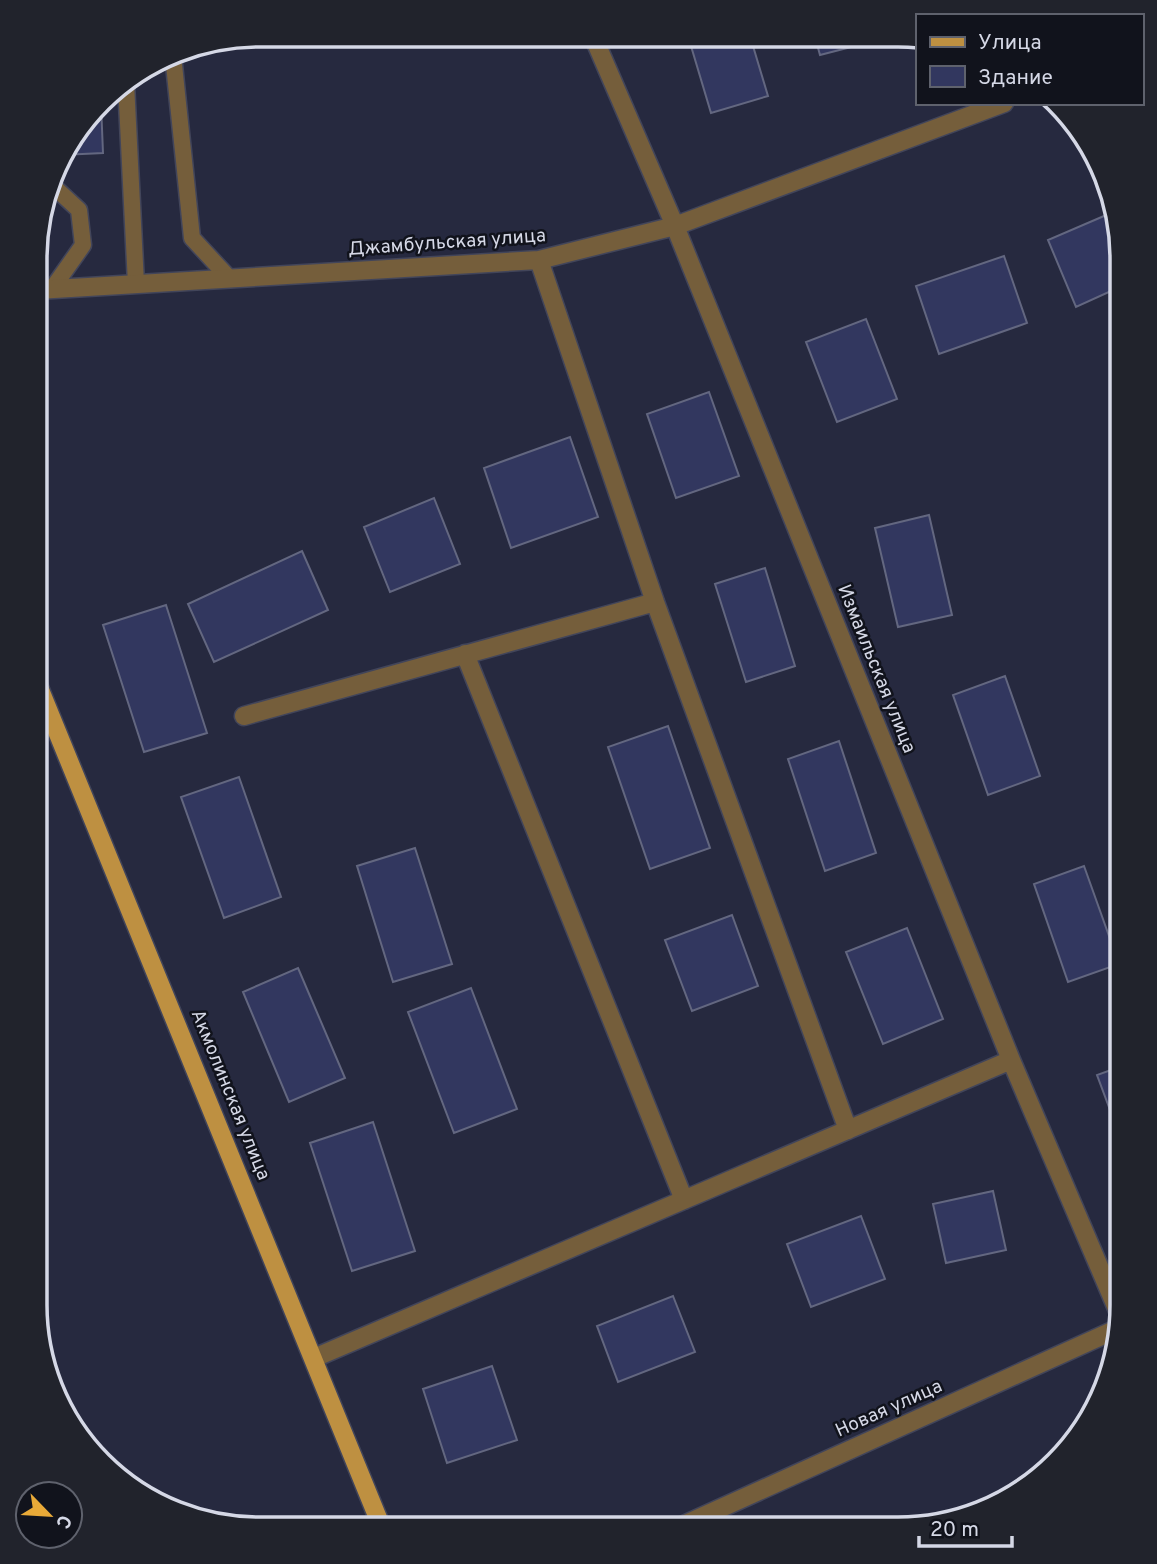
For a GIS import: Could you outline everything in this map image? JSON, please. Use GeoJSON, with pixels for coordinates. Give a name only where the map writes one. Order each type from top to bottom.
{"type":"FeatureCollection","features":[{"type":"Feature","properties":{"kind":"main road","name":"Акмолинская улица"},"geometry":{"type":"LineString","coordinates":[[47,707],[378,1517]]}},
{"type":"Feature","properties":{"kind":"street","name":"Измаильская улица"},"geometry":{"type":"LineString","coordinates":[[598,47],[675,226],[1011,1060],[1109,1290]]}},
{"type":"Feature","properties":{"kind":"street","name":"Джамбульская улица"},"geometry":{"type":"LineString","coordinates":[[47,290],[539,260],[675,226],[999,105]]}},
{"type":"Feature","properties":{"kind":"street"},"geometry":{"type":"LineString","coordinates":[[539,260],[655,602],[848,1130]]}},
{"type":"Feature","properties":{"kind":"street"},"geometry":{"type":"LineString","coordinates":[[244,716],[655,602]]}},
{"type":"Feature","properties":{"kind":"street"},"geometry":{"type":"LineString","coordinates":[[465,654],[684,1200]]}},
{"type":"Feature","properties":{"kind":"street"},"geometry":{"type":"LineString","coordinates":[[314,1358],[1011,1060]]}},
{"type":"Feature","properties":{"kind":"street","name":"Новая улица"},"geometry":{"type":"LineString","coordinates":[[701,1517],[1107,1333]]}},
{"type":"Feature","properties":{"kind":"lane"},"geometry":{"type":"LineString","coordinates":[[174,65],[192,238],[230,279]]}},
{"type":"Feature","properties":{"kind":"lane"},"geometry":{"type":"LineString","coordinates":[[126,95],[136,284]]}},
{"type":"Feature","properties":{"kind":"lane"},"geometry":{"type":"LineString","coordinates":[[47,288],[83,244],[79,210],[59,191]]}},
{"type":"Feature","properties":{"kind":"building"},"geometry":{"type":"Polygon","coordinates":[[[691,47],[753,47],[768,96],[711,113],[691,47]]]}},
{"type":"Feature","properties":{"kind":"building"},"geometry":{"type":"Polygon","coordinates":[[[818,47],[851,47],[820,55],[818,47]]]}},
{"type":"Feature","properties":{"kind":"building"},"geometry":{"type":"Polygon","coordinates":[[[102,118],[103,153],[76,154],[102,118]]]}},
{"type":"Feature","properties":{"kind":"building"},"geometry":{"type":"Polygon","coordinates":[[[1105,216],[1110,260],[1110,291],[1076,307],[1048,240],[1105,216]]]}},
{"type":"Feature","properties":{"kind":"building"},"geometry":{"type":"Polygon","coordinates":[[[1004,256],[1027,323],[939,354],[916,286],[1004,256]]]}},
{"type":"Feature","properties":{"kind":"building"},"geometry":{"type":"Polygon","coordinates":[[[866,319],[897,399],[837,422],[806,342],[866,319]]]}},
{"type":"Feature","properties":{"kind":"building"},"geometry":{"type":"Polygon","coordinates":[[[709,392],[739,476],[676,498],[647,414],[709,392]]]}},
{"type":"Feature","properties":{"kind":"building"},"geometry":{"type":"Polygon","coordinates":[[[570,437],[598,517],[511,548],[484,468],[570,437]]]}},
{"type":"Feature","properties":{"kind":"building"},"geometry":{"type":"Polygon","coordinates":[[[434,498],[460,564],[390,592],[364,527],[434,498]]]}},
{"type":"Feature","properties":{"kind":"building"},"geometry":{"type":"Polygon","coordinates":[[[929,515],[952,615],[898,627],[875,528],[929,515]]]}},
{"type":"Feature","properties":{"kind":"building"},"geometry":{"type":"Polygon","coordinates":[[[302,551],[328,610],[214,662],[188,604],[302,551]]]}},
{"type":"Feature","properties":{"kind":"building"},"geometry":{"type":"Polygon","coordinates":[[[765,568],[795,666],[746,682],[715,584],[765,568]]]}},
{"type":"Feature","properties":{"kind":"building"},"geometry":{"type":"Polygon","coordinates":[[[166,605],[207,733],[144,752],[103,625],[166,605]]]}},
{"type":"Feature","properties":{"kind":"building"},"geometry":{"type":"Polygon","coordinates":[[[1005,676],[1040,776],[988,795],[953,695],[1005,676]]]}},
{"type":"Feature","properties":{"kind":"building"},"geometry":{"type":"Polygon","coordinates":[[[668,726],[710,848],[650,869],[608,747],[668,726]]]}},
{"type":"Feature","properties":{"kind":"building"},"geometry":{"type":"Polygon","coordinates":[[[839,741],[876,853],[825,871],[788,759],[839,741]]]}},
{"type":"Feature","properties":{"kind":"building"},"geometry":{"type":"Polygon","coordinates":[[[239,777],[281,897],[224,918],[181,797],[239,777]]]}},
{"type":"Feature","properties":{"kind":"building"},"geometry":{"type":"Polygon","coordinates":[[[415,848],[452,964],[393,982],[357,866],[415,848]]]}},
{"type":"Feature","properties":{"kind":"building"},"geometry":{"type":"Polygon","coordinates":[[[1084,866],[1109,937],[1109,967],[1068,982],[1034,884],[1084,866]]]}},
{"type":"Feature","properties":{"kind":"building"},"geometry":{"type":"Polygon","coordinates":[[[732,915],[758,986],[692,1011],[665,940],[732,915]]]}},
{"type":"Feature","properties":{"kind":"building"},"geometry":{"type":"Polygon","coordinates":[[[907,928],[943,1019],[883,1044],[846,952],[907,928]]]}},
{"type":"Feature","properties":{"kind":"building"},"geometry":{"type":"Polygon","coordinates":[[[298,968],[345,1078],[289,1102],[243,992],[298,968]]]}},
{"type":"Feature","properties":{"kind":"building"},"geometry":{"type":"Polygon","coordinates":[[[471,988],[517,1109],[454,1133],[408,1012],[471,988]]]}},
{"type":"Feature","properties":{"kind":"building"},"geometry":{"type":"Polygon","coordinates":[[[1109,1071],[1109,1108],[1097,1075],[1109,1071]]]}},
{"type":"Feature","properties":{"kind":"building"},"geometry":{"type":"Polygon","coordinates":[[[373,1122],[415,1251],[352,1271],[310,1143],[373,1122]]]}},
{"type":"Feature","properties":{"kind":"building"},"geometry":{"type":"Polygon","coordinates":[[[993,1191],[1006,1250],[946,1263],[933,1204],[993,1191]]]}},
{"type":"Feature","properties":{"kind":"building"},"geometry":{"type":"Polygon","coordinates":[[[861,1216],[885,1279],[811,1307],[787,1244],[861,1216]]]}},
{"type":"Feature","properties":{"kind":"building"},"geometry":{"type":"Polygon","coordinates":[[[673,1296],[695,1352],[618,1382],[597,1326],[673,1296]]]}},
{"type":"Feature","properties":{"kind":"building"},"geometry":{"type":"Polygon","coordinates":[[[492,1366],[517,1440],[447,1463],[423,1389],[492,1366]]]}}]}
